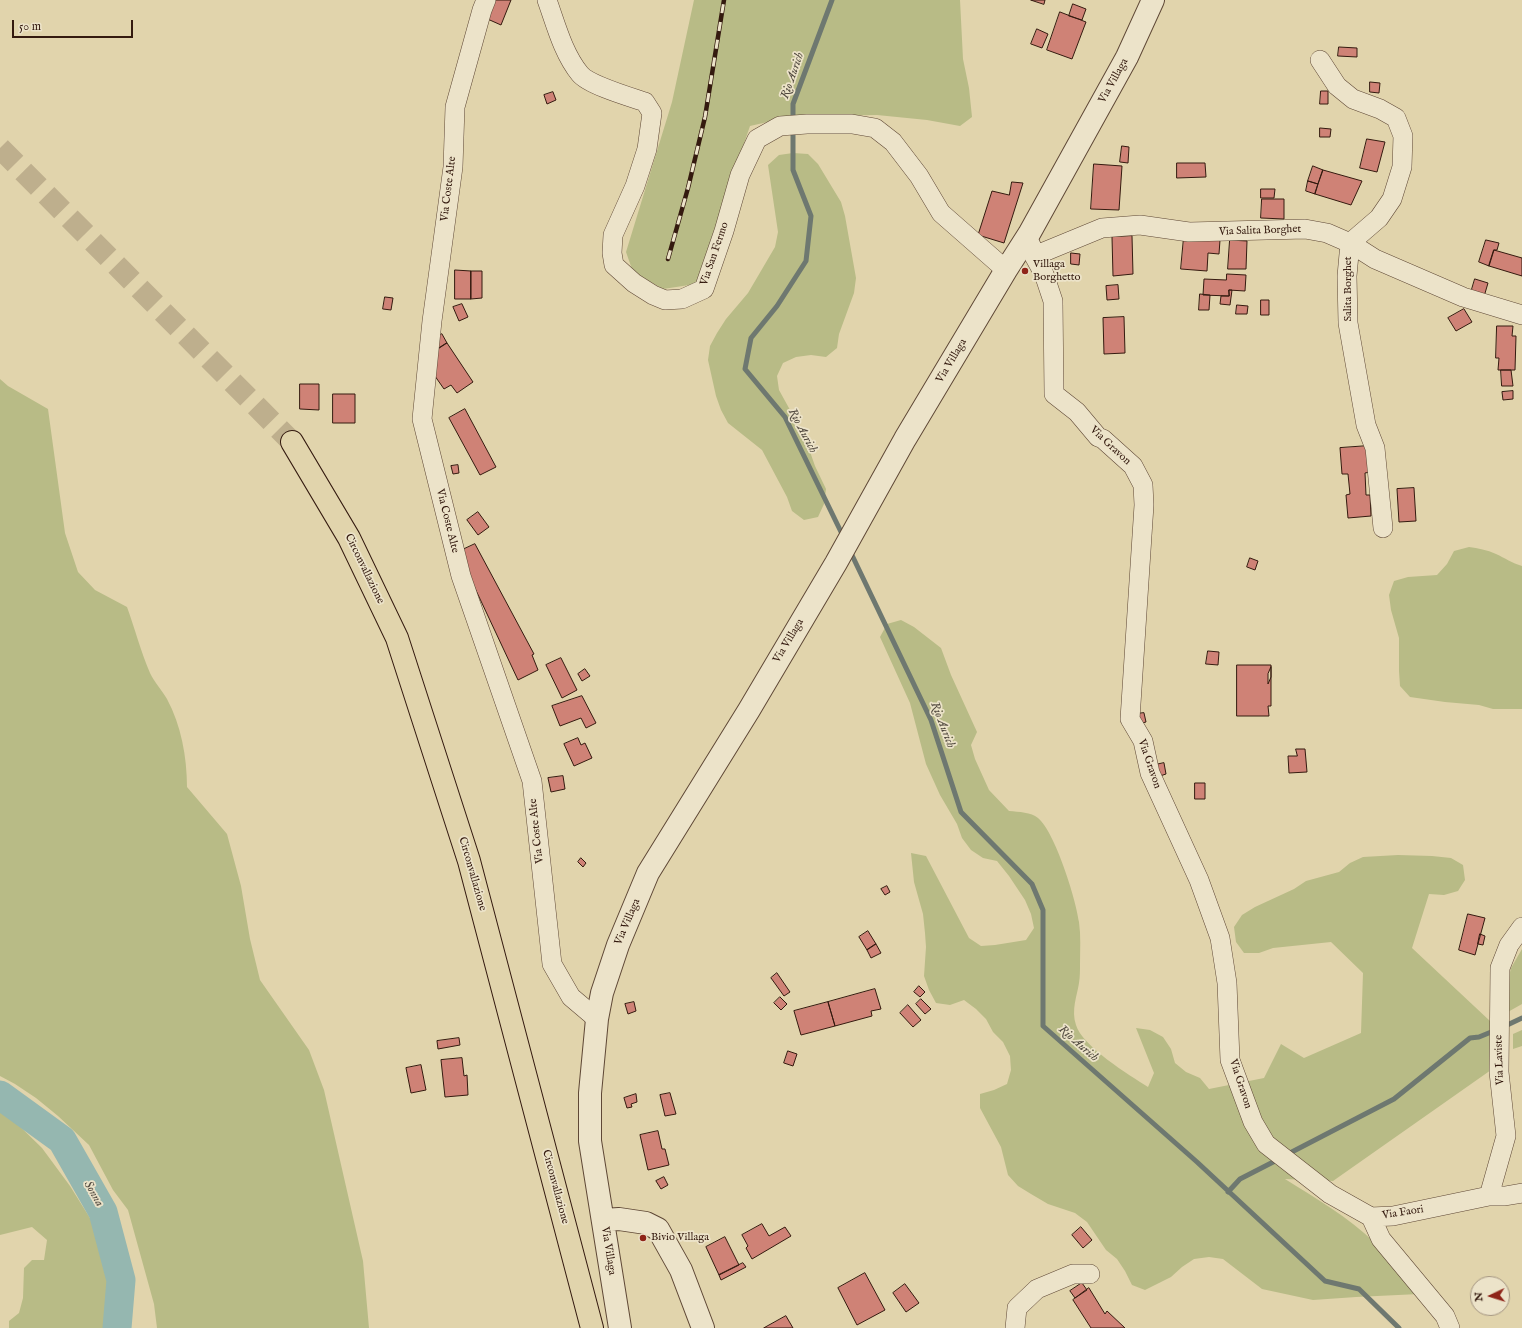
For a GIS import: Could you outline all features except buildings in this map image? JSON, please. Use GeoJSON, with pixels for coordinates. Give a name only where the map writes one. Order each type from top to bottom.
{"type":"FeatureCollection","features":[{"type":"Feature","properties":{"kind":"highway","name":"Circonvallazione"},"geometry":{"type":"LineString","coordinates":[[292,442],[349,538],[397,638],[469,862],[592,1328]]}},
{"type":"Feature","properties":{"kind":"street","name":"Via Coste Alte"},"geometry":{"type":"LineString","coordinates":[[486,0],[455,107],[453,167],[432,321],[422,419],[461,576],[532,781],[552,964],[571,997],[597,1019]]}},
{"type":"Feature","properties":{"kind":"street","name":"Via San Fermo"},"geometry":{"type":"LineString","coordinates":[[547,0],[563,46],[580,75],[616,93],[645,102],[652,113],[647,149],[635,186],[613,235],[612,252],[614,264],[634,283],[653,295],[665,300],[682,299],[704,290],[724,231],[740,175],[757,139],[780,126],[807,124],[852,124],[875,128],[893,142],[919,176],[942,213],[1006,270]]}},
{"type":"Feature","properties":{"kind":"street","name":"Via Villaga"},"geometry":{"type":"LineString","coordinates":[[620,1328],[590,1141],[590,1093],[597,1019],[602,992],[618,945],[648,873],[749,710],[836,563],[905,439],[1006,270],[1030,234],[1127,57],[1154,0]]}},
{"type":"Feature","properties":{"kind":"street","name":"Salita Borghet"},"geometry":{"type":"LineString","coordinates":[[1320,60],[1337,86],[1353,99],[1380,109],[1396,118],[1403,136],[1402,167],[1392,199],[1379,218],[1350,243],[1347,276],[1348,323],[1366,424],[1375,448],[1383,528]]}},
{"type":"Feature","properties":{"kind":"street","name":"Via Salita Borghet"},"geometry":{"type":"LineString","coordinates":[[1034,256],[1102,228],[1140,225],[1189,232],[1305,229],[1327,233],[1350,243],[1375,259],[1463,298],[1522,315]]}},
{"type":"Feature","properties":{"kind":"street"},"geometry":{"type":"LineString","coordinates":[[1030,234],[1034,256]]}},
{"type":"Feature","properties":{"kind":"street","name":"Via Gravon"},"geometry":{"type":"LineString","coordinates":[[1034,256],[1044,274],[1053,301],[1054,394],[1077,412],[1098,437],[1103,439],[1133,466],[1143,485],[1144,505],[1130,720],[1142,740],[1150,773],[1199,880],[1220,938],[1227,983],[1230,1060],[1253,1122],[1266,1144],[1330,1194],[1371,1217]]}},
{"type":"Feature","properties":{"kind":"street","name":"Via Laviste"},"geometry":{"type":"LineString","coordinates":[[1488,1196],[1506,1136],[1499,1072],[1500,968],[1509,944],[1522,927]]}},
{"type":"Feature","properties":{"kind":"street","name":"Via Faori"},"geometry":{"type":"LineString","coordinates":[[1450,1328],[1445,1316],[1381,1239],[1371,1217],[1393,1216],[1488,1196],[1505,1196],[1522,1193]]}},
{"type":"Feature","properties":{"kind":"street"},"geometry":{"type":"LineString","coordinates":[[603,1220],[619,1219],[646,1223],[658,1229],[681,1270],[703,1328]]}},
{"type":"Feature","properties":{"kind":"street"},"geometry":{"type":"LineString","coordinates":[[1015,1328],[1017,1308],[1037,1289],[1073,1274],[1090,1274]]}},
{"type":"Feature","properties":{"kind":"green space"},"geometry":{"type":"Polygon","coordinates":[[[694,0],[960,0],[963,59],[969,88],[972,117],[960,126],[927,120],[877,115],[794,116],[750,126],[696,284],[663,289],[633,272],[626,252],[672,102],[694,0]]]}},
{"type":"Feature","properties":{"kind":"green space"},"geometry":{"type":"Polygon","coordinates":[[[793,153],[808,154],[818,164],[841,202],[845,216],[856,278],[854,293],[839,334],[837,348],[826,357],[811,355],[796,357],[783,363],[777,376],[779,390],[800,428],[826,489],[824,504],[818,517],[804,520],[792,511],[787,497],[762,450],[728,423],[716,396],[708,360],[710,346],[717,333],[726,319],[748,293],[775,247],[778,232],[768,165],[779,155],[793,153]]]}},
{"type":"Feature","properties":{"kind":"green space"},"geometry":{"type":"Polygon","coordinates":[[[0,379],[8,386],[48,409],[65,533],[78,572],[95,590],[127,607],[150,673],[167,699],[176,720],[186,764],[187,787],[227,834],[241,886],[250,939],[260,980],[309,1050],[324,1090],[363,1261],[369,1328],[157,1328],[154,1304],[128,1210],[113,1190],[89,1145],[36,1098],[0,1076],[0,379]]]}},
{"type":"Feature","properties":{"kind":"green space"},"geometry":{"type":"Polygon","coordinates":[[[1469,547],[1489,551],[1522,566],[1522,709],[1493,709],[1479,705],[1410,697],[1400,686],[1399,638],[1391,610],[1389,595],[1394,581],[1408,577],[1437,575],[1447,564],[1454,551],[1469,547]]]}},
{"type":"Feature","properties":{"kind":"green space"},"geometry":{"type":"Polygon","coordinates":[[[901,620],[914,627],[941,648],[951,675],[977,732],[971,745],[975,759],[989,790],[1009,811],[1028,813],[1038,818],[1045,826],[1058,851],[1074,898],[1079,922],[1080,976],[1074,1014],[1076,1025],[1080,1033],[1096,1051],[1148,1087],[1154,1073],[1136,1028],[1150,1030],[1163,1037],[1171,1049],[1175,1063],[1186,1072],[1200,1078],[1209,1089],[1264,1078],[1281,1044],[1304,1058],[1361,1033],[1363,973],[1331,942],[1273,948],[1259,953],[1244,953],[1236,942],[1234,927],[1242,915],[1255,907],[1294,889],[1306,881],[1339,872],[1350,863],[1363,857],[1398,855],[1432,856],[1451,858],[1463,865],[1465,880],[1458,891],[1444,895],[1429,894],[1412,948],[1490,1021],[1491,1070],[1333,1181],[1285,1179],[1332,1209],[1365,1234],[1387,1255],[1419,1294],[1313,1300],[1262,1289],[1223,1259],[1209,1257],[1194,1259],[1171,1277],[1145,1290],[1132,1285],[1117,1259],[1106,1250],[1087,1222],[1075,1213],[1048,1204],[1031,1194],[1018,1186],[1008,1175],[1001,1147],[980,1108],[980,1094],[1007,1084],[1011,1070],[1010,1056],[1003,1042],[993,1032],[986,1019],[976,1009],[964,1000],[950,1005],[936,1003],[929,990],[924,976],[926,947],[923,914],[914,882],[911,853],[926,856],[969,938],[981,946],[1026,940],[1034,928],[1031,914],[1025,900],[997,861],[983,858],[971,850],[962,838],[957,824],[940,795],[926,764],[910,703],[880,637],[887,624],[901,620]]]}},
{"type":"Feature","properties":{"kind":"green space"},"geometry":{"type":"Polygon","coordinates":[[[1522,949],[1522,1004],[1499,1017],[1511,968],[1522,949]]]}},
{"type":"Feature","properties":{"kind":"green space"},"geometry":{"type":"Polygon","coordinates":[[[1522,1030],[1522,1046],[1513,1049],[1513,1034],[1522,1030]]]}},
{"type":"Feature","properties":{"kind":"green space"},"geometry":{"type":"Polygon","coordinates":[[[0,1092],[16,1100],[74,1149],[95,1181],[116,1253],[126,1273],[127,1280],[123,1297],[109,1328],[9,1328],[9,1321],[19,1313],[23,1298],[24,1268],[32,1260],[44,1260],[47,1240],[32,1227],[0,1235],[0,1107],[42,1148],[70,1186],[108,1247],[102,1214],[97,1198],[91,1182],[80,1164],[67,1148],[51,1134],[18,1110],[0,1101],[0,1092]]]}},
{"type":"Feature","properties":{"kind":"waterway","name":"Rio Aurich"},"geometry":{"type":"LineString","coordinates":[[832,0],[793,104],[793,170],[811,216],[806,261],[777,306],[751,338],[745,369],[785,417],[844,538]]}},
{"type":"Feature","properties":{"kind":"waterway","name":"Rio Aurich"},"geometry":{"type":"LineString","coordinates":[[850,551],[931,720],[961,812],[1032,884],[1043,910],[1043,1026],[1197,1162],[1325,1281],[1359,1289],[1399,1328]]}},
{"type":"Feature","properties":{"kind":"waterway"},"geometry":{"type":"LineString","coordinates":[[1503,1027],[1522,1018]]}},
{"type":"Feature","properties":{"kind":"waterway"},"geometry":{"type":"LineString","coordinates":[[1286,1155],[1394,1099],[1470,1038],[1479,1037],[1496,1030]]}},
{"type":"Feature","properties":{"kind":"waterway","name":"Sonna"},"geometry":{"type":"LineString","coordinates":[[0,1095],[62,1140],[103,1212],[121,1280],[117,1328]]}},
{"type":"Feature","properties":{"kind":"waterway"},"geometry":{"type":"LineString","coordinates":[[1228,1192],[1240,1179],[1279,1159]]}},
{"type":"Feature","properties":{"kind":"tunnel"},"geometry":{"type":"LineString","coordinates":[[0,148],[292,442]]}},
{"type":"Feature","properties":{"kind":"railway"},"geometry":{"type":"LineString","coordinates":[[668,259],[688,188],[705,117],[724,0]]}},
{"type":"Feature","properties":{"kind":"place","name":"Villaga Borghetto"},"geometry":{"type":"Point","coordinates":[1025,271]}},
{"type":"Feature","properties":{"kind":"place","name":"Bivio Villaga"},"geometry":{"type":"Point","coordinates":[643,1238]}}]}
